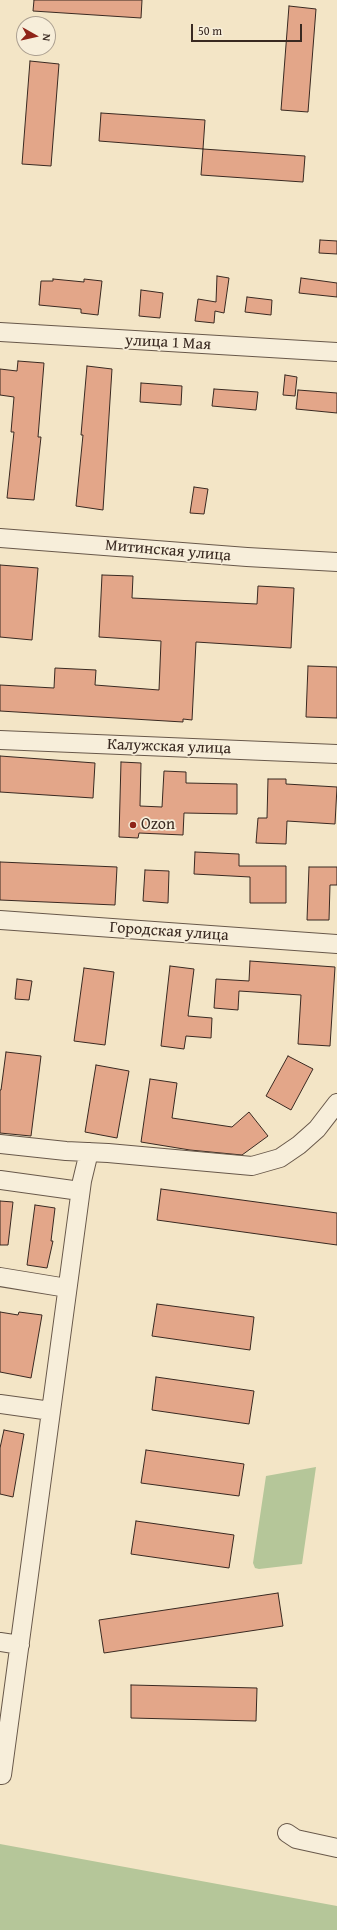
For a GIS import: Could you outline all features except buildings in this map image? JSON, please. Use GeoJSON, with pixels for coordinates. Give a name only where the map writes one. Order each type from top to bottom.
{"type":"FeatureCollection","features":[{"type":"Feature","properties":{"kind":"street","name":"улица 1 Мая"},"geometry":{"type":"LineString","coordinates":[[0,332],[337,352]]}},
{"type":"Feature","properties":{"kind":"street","name":"Митинская улица"},"geometry":{"type":"LineString","coordinates":[[0,538],[247,558],[337,562]]}},
{"type":"Feature","properties":{"kind":"street","name":"Калужская улица"},"geometry":{"type":"LineString","coordinates":[[0,740],[337,754]]}},
{"type":"Feature","properties":{"kind":"street","name":"Городская улица"},"geometry":{"type":"LineString","coordinates":[[0,920],[337,944]]}},
{"type":"Feature","properties":{"kind":"street"},"geometry":{"type":"LineString","coordinates":[[0,1144],[252,1166],[280,1158],[299,1145],[317,1130],[337,1103]]}},
{"type":"Feature","properties":{"kind":"street"},"geometry":{"type":"LineString","coordinates":[[0,1775],[2,1775],[20,1645],[80,1192],[89,1152]]}},
{"type":"Feature","properties":{"kind":"street"},"geometry":{"type":"LineString","coordinates":[[0,1180],[80,1192]]}},
{"type":"Feature","properties":{"kind":"street"},"geometry":{"type":"LineString","coordinates":[[0,1278],[67,1288]]}},
{"type":"Feature","properties":{"kind":"street"},"geometry":{"type":"LineString","coordinates":[[0,1404],[51,1411]]}},
{"type":"Feature","properties":{"kind":"street"},"geometry":{"type":"LineString","coordinates":[[0,1642],[20,1645]]}},
{"type":"Feature","properties":{"kind":"street"},"geometry":{"type":"LineString","coordinates":[[287,1834],[296,1839],[337,1848]]}},
{"type":"Feature","properties":{"kind":"green space"},"geometry":{"type":"Polygon","coordinates":[[[316,1467],[302,1564],[259,1569],[255,1568],[253,1563],[266,1476],[316,1467]]]}},
{"type":"Feature","properties":{"kind":"green space"},"geometry":{"type":"Polygon","coordinates":[[[0,1844],[337,1906],[337,1930],[0,1930],[0,1844]]]}},
{"type":"Feature","properties":{"kind":"place","name":"Ozon"},"geometry":{"type":"Point","coordinates":[133,825]}}]}
